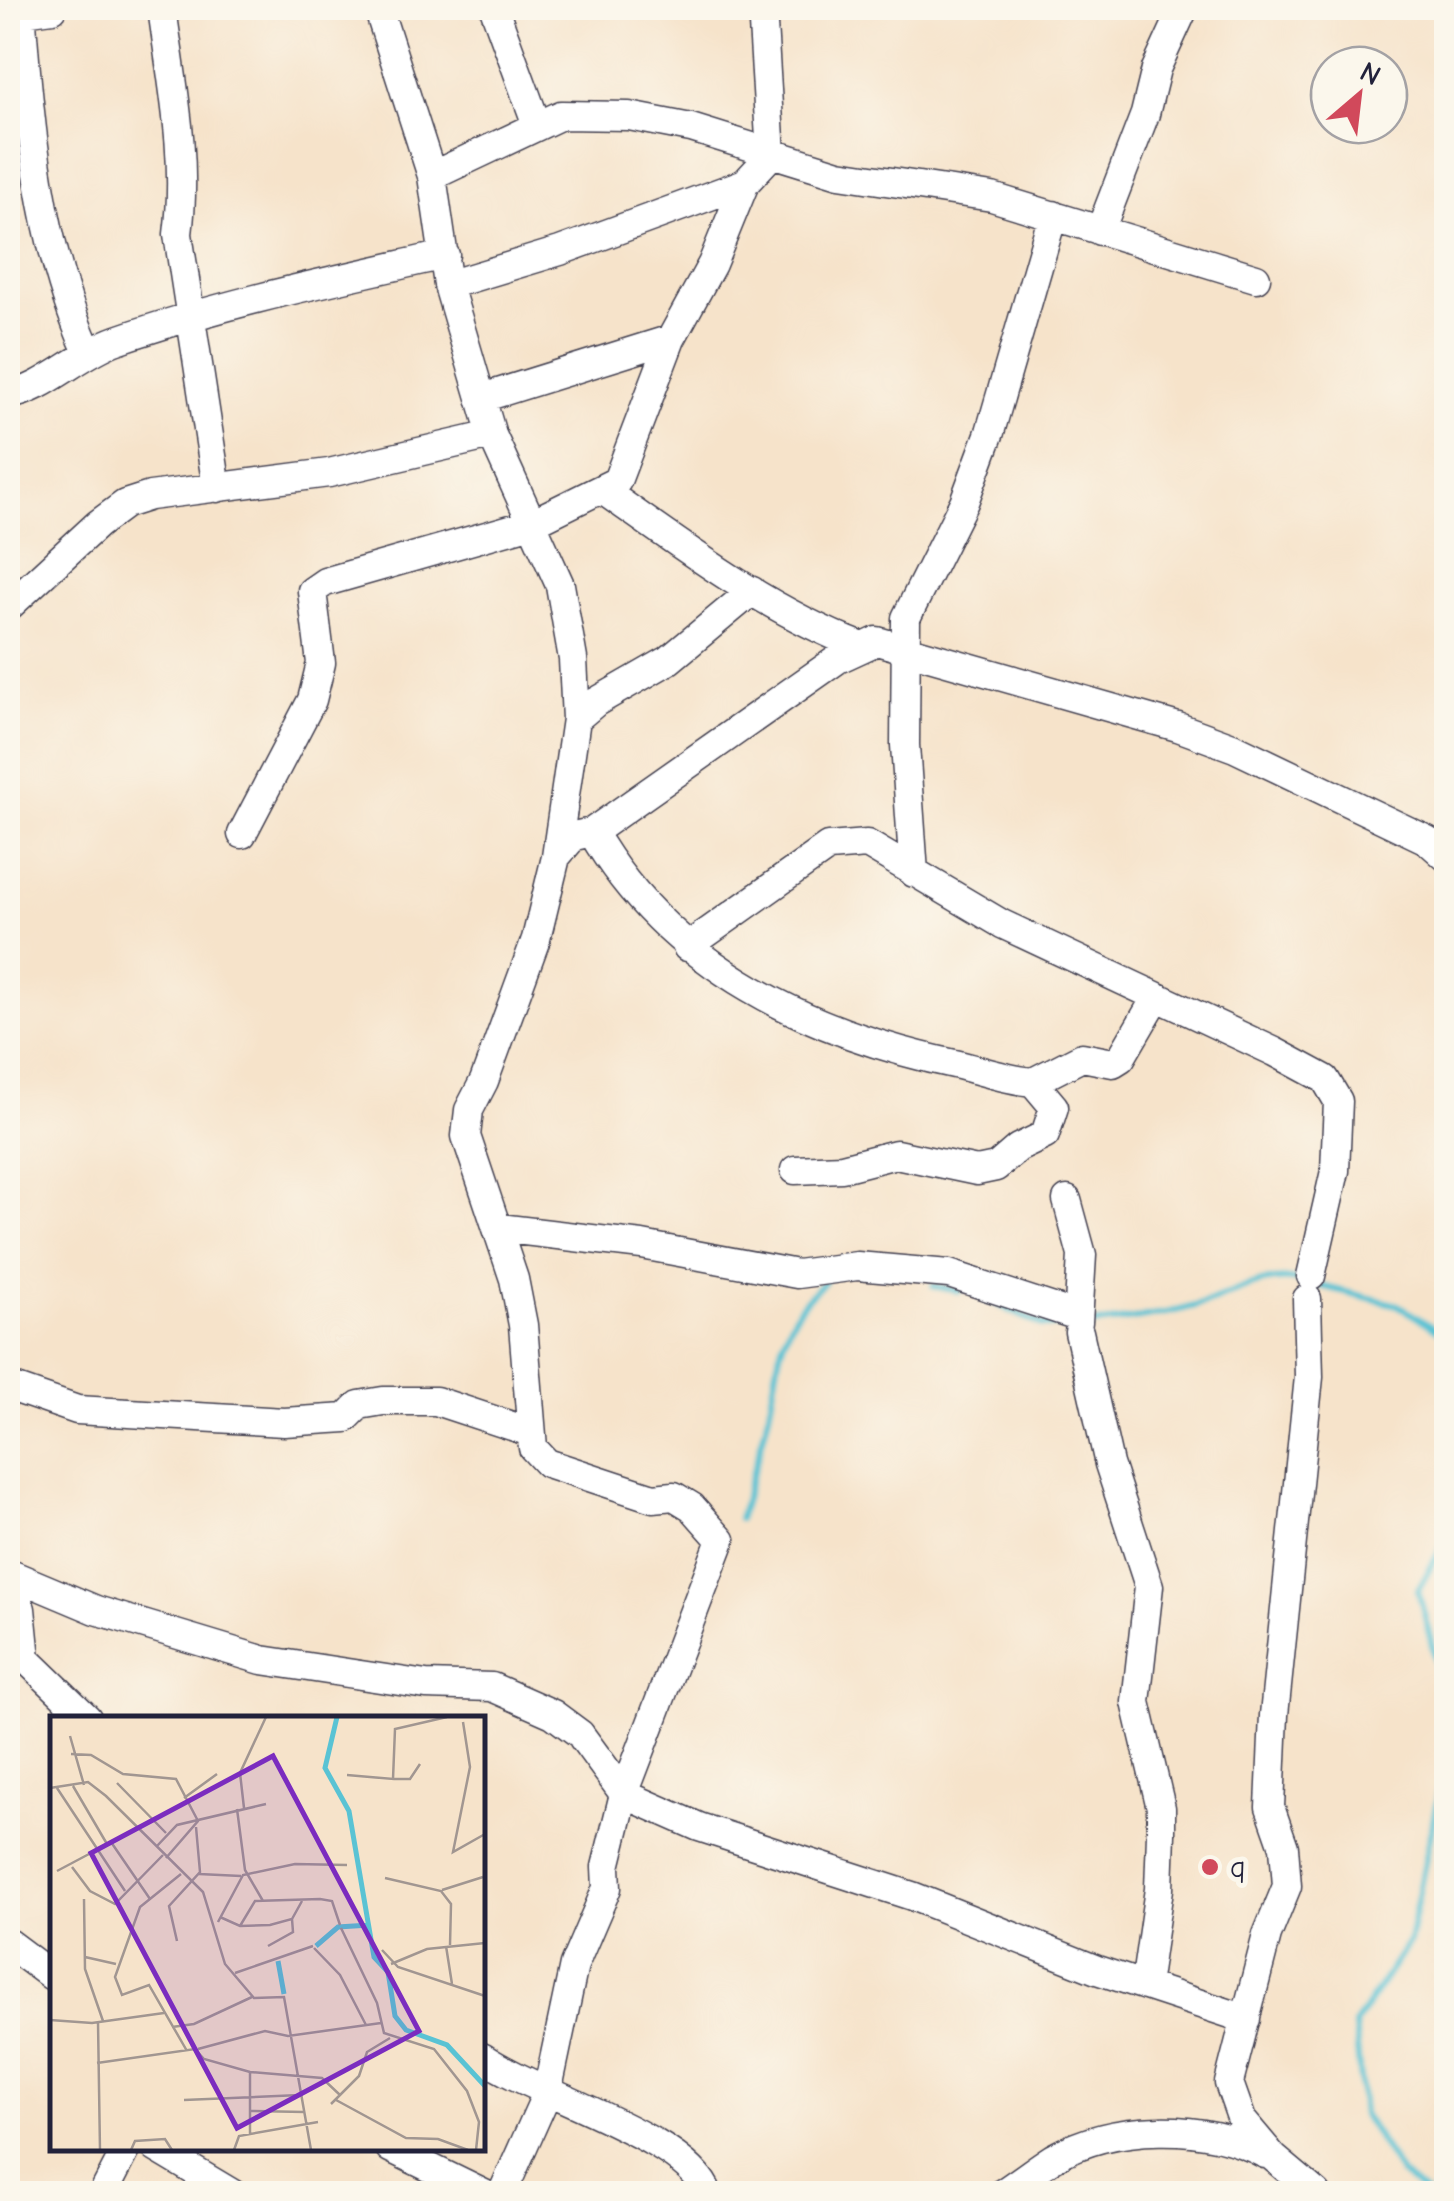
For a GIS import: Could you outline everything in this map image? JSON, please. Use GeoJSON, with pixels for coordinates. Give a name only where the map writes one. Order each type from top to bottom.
{"type":"FeatureCollection","features":[{"type":"Feature","properties":{"kind":"street"},"geometry":{"type":"LineString","coordinates":[[53,8],[17,11],[32,127],[62,287],[87,350]]}},
{"type":"Feature","properties":{"kind":"street"},"geometry":{"type":"LineString","coordinates":[[162,8],[184,193],[178,234],[217,488]]}},
{"type":"Feature","properties":{"kind":"street"},"geometry":{"type":"LineString","coordinates":[[378,8],[432,176],[448,285],[492,435],[568,614],[576,720],[556,856],[536,938],[484,1081],[469,1110],[466,1136],[499,1228],[523,1325],[533,1448],[548,1462],[653,1498],[674,1496],[692,1508],[721,1540],[624,1794],[606,1866],[606,1888],[574,1964],[547,2093],[502,2194]]}},
{"type":"Feature","properties":{"kind":"street"},"geometry":{"type":"LineString","coordinates":[[494,8],[537,125]]}},
{"type":"Feature","properties":{"kind":"street"},"geometry":{"type":"LineString","coordinates":[[242,834],[312,700],[320,663],[312,591],[325,582],[532,522],[604,491],[617,481],[638,435],[671,339],[712,264],[745,182],[770,155],[762,8]]}},
{"type":"Feature","properties":{"kind":"street"},"geometry":{"type":"LineString","coordinates":[[1100,232],[1145,114],[1156,69],[1184,8]]}},
{"type":"Feature","properties":{"kind":"street"},"geometry":{"type":"LineString","coordinates":[[432,176],[561,115],[629,116],[691,128],[839,174],[992,197],[1256,278]]}},
{"type":"Feature","properties":{"kind":"street"},"geometry":{"type":"LineString","coordinates":[[448,285],[560,251],[745,182]]}},
{"type":"Feature","properties":{"kind":"street"},"geometry":{"type":"LineString","coordinates":[[914,873],[903,650],[906,618],[964,502],[990,432],[1054,215]]}},
{"type":"Feature","properties":{"kind":"street"},"geometry":{"type":"LineString","coordinates":[[8,396],[50,378],[87,350],[191,315],[445,254]]}},
{"type":"Feature","properties":{"kind":"street"},"geometry":{"type":"LineString","coordinates":[[482,398],[671,339]]}},
{"type":"Feature","properties":{"kind":"street"},"geometry":{"type":"LineString","coordinates":[[8,607],[124,504],[328,473],[492,435]]}},
{"type":"Feature","properties":{"kind":"street"},"geometry":{"type":"LineString","coordinates":[[604,491],[752,591],[822,631],[860,646]]}},
{"type":"Feature","properties":{"kind":"street"},"geometry":{"type":"LineString","coordinates":[[576,720],[596,702],[669,660],[752,591]]}},
{"type":"Feature","properties":{"kind":"street"},"geometry":{"type":"LineString","coordinates":[[556,856],[574,836],[592,832],[860,646],[876,641],[1178,727],[1235,748],[1427,840],[1446,857]]}},
{"type":"Feature","properties":{"kind":"street"},"geometry":{"type":"LineString","coordinates":[[592,832],[641,904],[687,947],[744,986],[830,1030],[933,1060],[1033,1082],[1054,1107],[1045,1135],[1018,1148],[996,1167],[977,1172],[896,1154],[842,1168],[795,1170]]}},
{"type":"Feature","properties":{"kind":"street"},"geometry":{"type":"LineString","coordinates":[[687,947],[828,848],[866,844],[1002,924],[1275,1052],[1325,1079],[1332,1089],[1340,1122],[1335,1171],[1309,1287],[1310,1377],[1274,1715],[1270,1807],[1284,1847],[1287,1886],[1267,1935],[1230,2072],[1230,2095],[1242,2120],[1274,2158],[1317,2194]]}},
{"type":"Feature","properties":{"kind":"street"},"geometry":{"type":"LineString","coordinates":[[1033,1082],[1082,1057],[1113,1063],[1121,1058],[1156,998]]}},
{"type":"Feature","properties":{"kind":"street"},"geometry":{"type":"LineString","coordinates":[[1067,1200],[1082,1255],[1078,1324],[1109,1464],[1148,1586],[1136,1702],[1161,1808],[1161,1834],[1159,1889],[1145,1986]]}},
{"type":"Feature","properties":{"kind":"street"},"geometry":{"type":"LineString","coordinates":[[499,1228],[642,1244],[796,1274],[857,1266],[949,1274],[1078,1324]]}},
{"type":"Feature","properties":{"kind":"street"},"geometry":{"type":"LineString","coordinates":[[8,1386],[77,1410],[284,1422],[346,1418],[359,1405],[436,1401],[530,1432]]}},
{"type":"Feature","properties":{"kind":"street"},"geometry":{"type":"LineString","coordinates":[[8,1573],[96,1610],[262,1660],[426,1685],[492,1687],[553,1714],[580,1734],[624,1794],[699,1827],[912,1896],[1145,1986],[1246,2019]]}},
{"type":"Feature","properties":{"kind":"street"},"geometry":{"type":"LineString","coordinates":[[8,1582],[21,1609],[26,1659],[84,1716]]}},
{"type":"Feature","properties":{"kind":"street"},"geometry":{"type":"LineString","coordinates":[[8,1943],[50,1974]]}},
{"type":"Feature","properties":{"kind":"street"},"geometry":{"type":"LineString","coordinates":[[485,2059],[547,2093],[669,2150],[693,2169],[708,2194]]}},
{"type":"Feature","properties":{"kind":"street"},"geometry":{"type":"LineString","coordinates":[[1001,2194],[1056,2156],[1142,2134],[1193,2129],[1223,2135],[1274,2158]]}},
{"type":"Feature","properties":{"kind":"street"},"geometry":{"type":"LineString","coordinates":[[102,2194],[125,2151]]}},
{"type":"Feature","properties":{"kind":"street"},"geometry":{"type":"LineString","coordinates":[[161,2151],[233,2194]]}},
{"type":"Feature","properties":{"kind":"street"},"geometry":{"type":"LineString","coordinates":[[396,2151],[484,2194]]}},
{"type":"Feature","properties":{"kind":"waterway"},"geometry":{"type":"LineString","coordinates":[[1085,1325],[1178,1311],[1266,1281],[1305,1282]]}},
{"type":"Feature","properties":{"kind":"waterway"},"geometry":{"type":"LineString","coordinates":[[739,1519],[788,1328],[808,1297],[825,1282]]}},
{"type":"Feature","properties":{"kind":"waterway"},"geometry":{"type":"LineString","coordinates":[[1317,1285],[1398,1305],[1446,1336]]}},
{"type":"Feature","properties":{"kind":"waterway"},"geometry":{"type":"LineString","coordinates":[[933,1286],[960,1291]]}},
{"type":"Feature","properties":{"kind":"waterway"},"geometry":{"type":"LineString","coordinates":[[986,1299],[1043,1326],[1067,1325]]}},
{"type":"Feature","properties":{"kind":"waterway"},"geometry":{"type":"LineString","coordinates":[[1446,1540],[1418,1590],[1446,1700]]}},
{"type":"Feature","properties":{"kind":"waterway"},"geometry":{"type":"LineString","coordinates":[[1426,2194],[1401,2174],[1363,2115],[1355,2024],[1409,1942],[1446,1757]]}},
{"type":"Feature","properties":{"kind":"place","name":"q"},"geometry":{"type":"Point","coordinates":[1210,1867]}}]}
